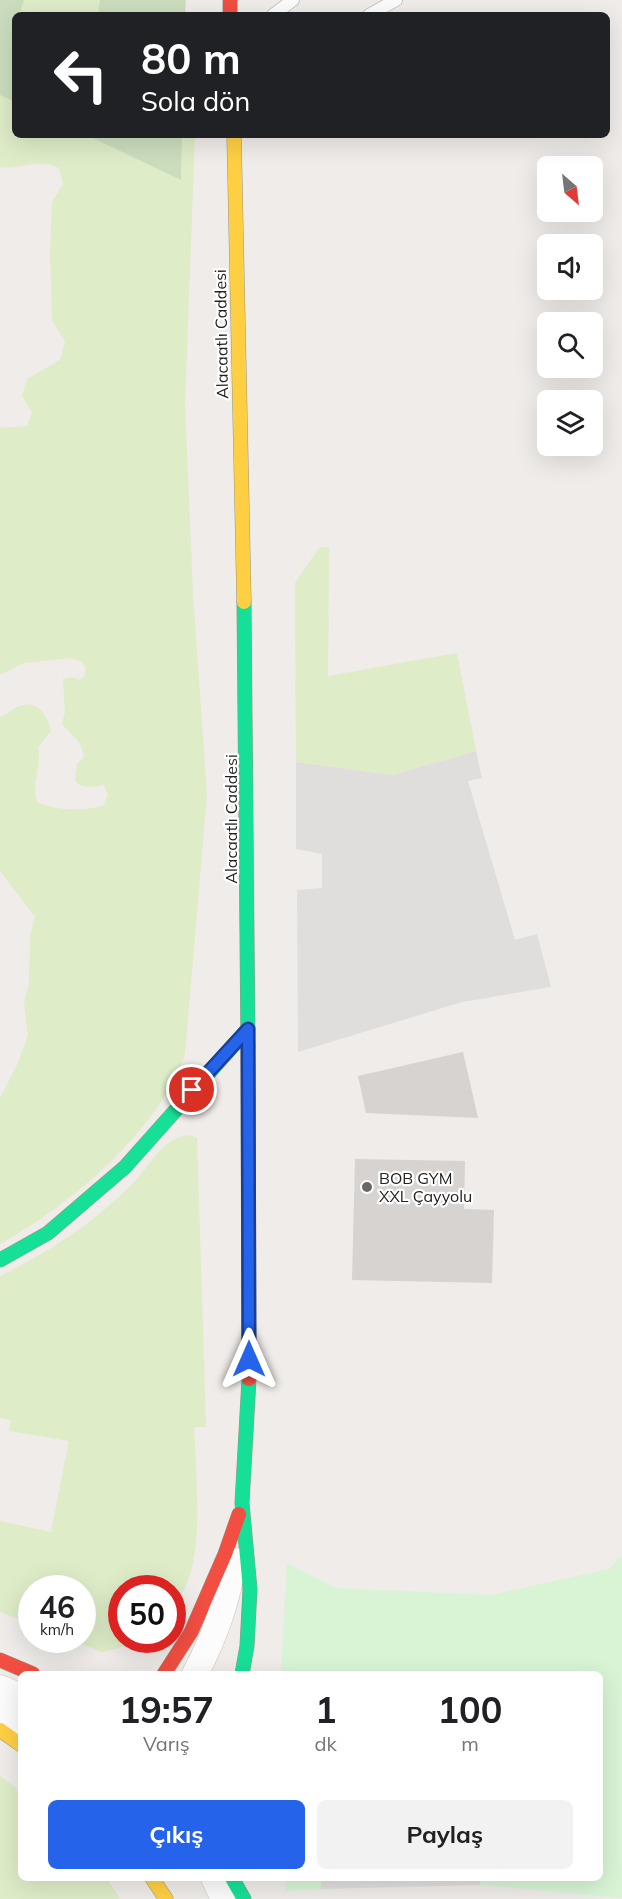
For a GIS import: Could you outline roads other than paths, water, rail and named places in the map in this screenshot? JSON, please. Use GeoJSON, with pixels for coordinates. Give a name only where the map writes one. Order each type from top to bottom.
{"type":"FeatureCollection","features":[{"type":"Feature","properties":{"kind":"main road","name":"Alacaatlı Caddesi"},"geometry":{"type":"LineString","coordinates":[[234,138],[247,738],[249,1382],[242,1503],[250,1589],[247,1646],[243,1671]]}},
{"type":"Feature","properties":{"kind":"main road"},"geometry":{"type":"LineString","coordinates":[[0,1260],[48,1233],[125,1167],[150,1136],[248,1029]]}},
{"type":"Feature","properties":{"kind":"main road","name":"Alacaatlı Caddesi"},"geometry":{"type":"LineString","coordinates":[[166,1671],[191,1632],[212,1586],[242,1503]]}},
{"type":"Feature","properties":{"kind":"main road"},"geometry":{"type":"LineString","coordinates":[[0,1660],[26,1671]]}},
{"type":"Feature","properties":{"kind":"main road"},"geometry":{"type":"LineString","coordinates":[[0,1730],[18,1743]]}},
{"type":"Feature","properties":{"kind":"main road"},"geometry":{"type":"LineString","coordinates":[[154,1881],[166,1899]]}},
{"type":"Feature","properties":{"kind":"main road"},"geometry":{"type":"LineString","coordinates":[[234,1881],[244,1899]]}},
{"type":"Feature","properties":{"kind":"street"},"geometry":{"type":"LineString","coordinates":[[196,1671],[216,1631],[230,1585],[233,1561],[242,1562],[238,1628],[231,1671]]}},
{"type":"Feature","properties":{"kind":"street"},"geometry":{"type":"LineString","coordinates":[[0,1688],[18,1696]]}},
{"type":"Feature","properties":{"kind":"street"},"geometry":{"type":"LineString","coordinates":[[0,1707],[18,1720]]}},
{"type":"Feature","properties":{"kind":"street"},"geometry":{"type":"LineString","coordinates":[[170,1881],[182,1899]]}},
{"type":"Feature","properties":{"kind":"street"},"geometry":{"type":"LineString","coordinates":[[215,1881],[224,1899]]}},
{"type":"Feature","properties":{"kind":"lane"},"geometry":{"type":"LineString","coordinates":[[277,12],[293,0]]}},
{"type":"Feature","properties":{"kind":"lane"},"geometry":{"type":"LineString","coordinates":[[374,12],[396,0]]}},
{"type":"Feature","properties":{"kind":"place","name":"BOB GYM XXL Çayyolu"},"geometry":{"type":"Point","coordinates":[367,1187]}}]}
